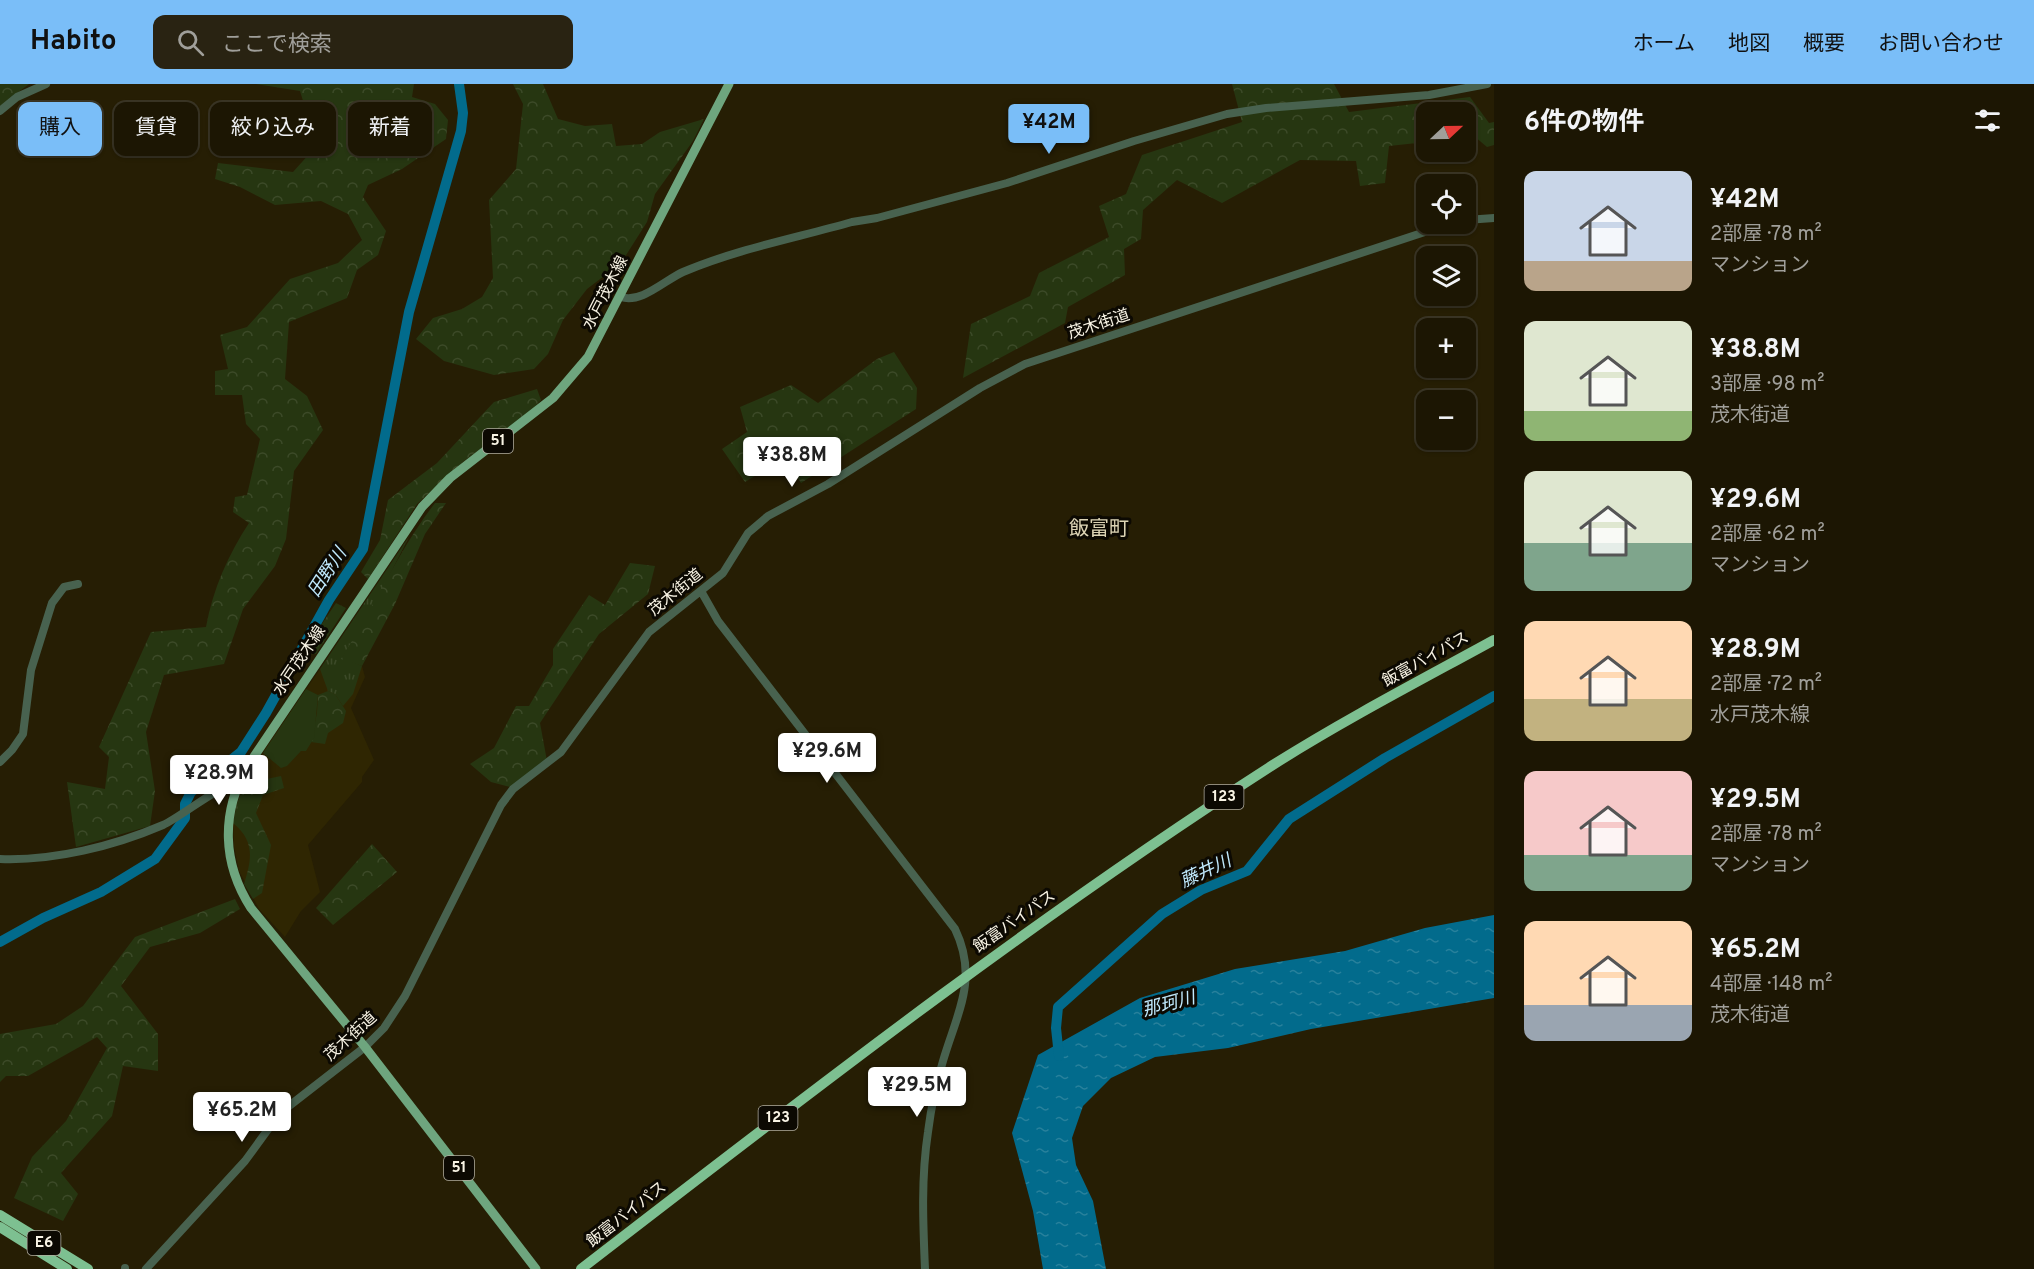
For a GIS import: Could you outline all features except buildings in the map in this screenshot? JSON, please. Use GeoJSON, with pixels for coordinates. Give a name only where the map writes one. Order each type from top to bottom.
{"type":"FeatureCollection","features":[{"type":"Feature","properties":{"kind":"highway","name":"飯富バイパス"},"geometry":{"type":"LineString","coordinates":[[581,1269],[967,974],[1117,868],[1276,763],[1494,640]]}},
{"type":"Feature","properties":{"kind":"highway","name":"E6"},"geometry":{"type":"LineString","coordinates":[[0,1215],[88,1269]]}},
{"type":"Feature","properties":{"kind":"highway","name":"E6"},"geometry":{"type":"LineString","coordinates":[[0,1227],[67,1269]]}},
{"type":"Feature","properties":{"kind":"main road","name":"水戸茂木線"},"geometry":{"type":"LineString","coordinates":[[536,1269],[365,1047],[251,908],[238,884],[228,842],[230,808],[239,782],[422,507],[450,477],[532,416],[566,386],[597,343],[729,84]]}},
{"type":"Feature","properties":{"kind":"street"},"geometry":{"type":"LineString","coordinates":[[0,111],[17,97],[46,84]]}},
{"type":"Feature","properties":{"kind":"street"},"geometry":{"type":"LineString","coordinates":[[621,297],[636,298],[673,277],[706,263],[852,222],[876,218],[1007,183],[1134,141],[1227,114],[1266,108],[1429,95],[1487,84]]}},
{"type":"Feature","properties":{"kind":"street"},"geometry":{"type":"LineString","coordinates":[[1476,219],[1494,218]]}},
{"type":"Feature","properties":{"kind":"street","name":"茂木街道"},"geometry":{"type":"LineString","coordinates":[[146,1269],[245,1161],[280,1113],[365,1047],[384,1028],[405,996],[507,796],[561,752],[649,632],[723,573],[748,533],[768,516],[828,484],[889,443],[1008,372],[1044,357],[1419,234]]}},
{"type":"Feature","properties":{"kind":"street"},"geometry":{"type":"LineString","coordinates":[[0,762],[24,734],[29,677],[52,603],[64,587],[78,584]]}},
{"type":"Feature","properties":{"kind":"street"},"geometry":{"type":"LineString","coordinates":[[701,591],[718,621],[955,930],[964,952],[967,974],[963,1000],[941,1069],[928,1131],[924,1181],[925,1269]]}},
{"type":"Feature","properties":{"kind":"street"},"geometry":{"type":"LineString","coordinates":[[0,859],[25,859],[77,851],[133,835],[182,814],[225,786],[239,782]]}},
{"type":"Feature","properties":{"kind":"shaded area"},"geometry":{"type":"Polygon","coordinates":[[[357,663],[362,666],[365,677],[351,708],[374,760],[362,777],[362,782],[308,845],[320,892],[301,911],[285,937],[259,909],[239,871],[234,846],[233,823],[241,791],[254,765],[320,669],[325,666],[357,663]]]}},
{"type":"Feature","properties":{"kind":"green space"},"geometry":{"type":"Polygon","coordinates":[[[0,84],[29,84],[0,106],[0,84]]]}},
{"type":"Feature","properties":{"kind":"green space"},"geometry":{"type":"Polygon","coordinates":[[[256,84],[414,84],[412,97],[428,102],[348,102],[348,156],[421,156],[402,169],[368,185],[363,197],[386,231],[378,255],[357,270],[347,298],[289,322],[285,379],[307,396],[323,430],[294,471],[286,539],[275,566],[243,609],[224,664],[164,675],[146,732],[155,791],[150,826],[76,847],[67,782],[105,789],[109,757],[99,747],[151,632],[206,627],[222,573],[249,523],[233,512],[235,497],[247,495],[260,439],[246,424],[242,395],[215,395],[215,371],[228,369],[220,335],[247,327],[290,279],[338,263],[362,240],[348,214],[321,201],[275,205],[240,187],[215,179],[218,163],[293,172],[307,156],[336,156],[336,102],[303,102],[300,91],[256,84]]]}},
{"type":"Feature","properties":{"kind":"green space"},"geometry":{"type":"Polygon","coordinates":[[[513,84],[543,84],[558,119],[585,126],[612,124],[616,146],[642,144],[660,132],[704,119],[693,141],[655,194],[647,222],[621,263],[587,289],[563,320],[548,354],[534,369],[494,375],[444,361],[416,339],[433,318],[462,309],[482,297],[493,278],[489,200],[516,169],[523,104],[513,84]]]}},
{"type":"Feature","properties":{"kind":"green space"},"geometry":{"type":"Polygon","coordinates":[[[1232,84],[1334,84],[1349,112],[1416,104],[1416,143],[1389,146],[1385,183],[1360,186],[1356,161],[1300,160],[1222,203],[1177,180],[1143,210],[1141,239],[1124,249],[1125,275],[1068,307],[1065,323],[963,378],[971,324],[1030,296],[1039,273],[1109,237],[1099,206],[1126,194],[1142,155],[1242,122],[1232,84]]]}},
{"type":"Feature","properties":{"kind":"green space"},"geometry":{"type":"Polygon","coordinates":[[[1470,97],[1474,102],[1430,102],[1470,97]]]}},
{"type":"Feature","properties":{"kind":"green space"},"geometry":{"type":"Polygon","coordinates":[[[432,103],[448,120],[446,139],[432,149],[432,103]]]}},
{"type":"Feature","properties":{"kind":"green space"},"geometry":{"type":"Polygon","coordinates":[[[1476,105],[1489,123],[1494,122],[1494,145],[1487,147],[1476,138],[1476,105]]]}},
{"type":"Feature","properties":{"kind":"green space"},"geometry":{"type":"Polygon","coordinates":[[[894,352],[917,388],[916,409],[801,483],[785,458],[745,482],[722,449],[747,432],[740,407],[791,385],[818,403],[877,359],[894,352]]]}},
{"type":"Feature","properties":{"kind":"green space"},"geometry":{"type":"Polygon","coordinates":[[[537,389],[541,400],[530,412],[464,461],[417,504],[368,579],[361,572],[380,540],[388,500],[437,463],[494,402],[537,389]]]}},
{"type":"Feature","properties":{"kind":"green space"},"geometry":{"type":"Polygon","coordinates":[[[435,503],[446,503],[425,534],[395,604],[362,666],[341,659],[409,540],[435,503]]]}},
{"type":"Feature","properties":{"kind":"green space"},"geometry":{"type":"Polygon","coordinates":[[[410,535],[367,619],[342,658],[362,666],[353,694],[343,706],[335,694],[328,691],[320,669],[410,535]]]}},
{"type":"Feature","properties":{"kind":"green space"},"geometry":{"type":"Polygon","coordinates":[[[630,563],[655,566],[648,594],[599,634],[540,723],[547,761],[510,787],[491,782],[470,764],[494,748],[516,706],[529,706],[553,665],[553,649],[589,595],[605,605],[630,563]]]}},
{"type":"Feature","properties":{"kind":"green space"},"geometry":{"type":"Polygon","coordinates":[[[336,603],[346,608],[316,654],[301,655],[336,603]]]}},
{"type":"Feature","properties":{"kind":"green space"},"geometry":{"type":"Polygon","coordinates":[[[306,689],[318,695],[314,738],[306,751],[301,751],[287,766],[281,768],[263,753],[306,689]]]}},
{"type":"Feature","properties":{"kind":"green space"},"geometry":{"type":"Polygon","coordinates":[[[328,691],[335,694],[346,711],[343,723],[328,733],[325,744],[311,742],[318,695],[328,691]]]}},
{"type":"Feature","properties":{"kind":"green space"},"geometry":{"type":"Polygon","coordinates":[[[281,776],[284,788],[263,795],[256,813],[271,845],[262,893],[253,899],[244,884],[250,851],[245,837],[233,823],[237,803],[248,777],[262,780],[281,776]]]}},
{"type":"Feature","properties":{"kind":"green space"},"geometry":{"type":"Polygon","coordinates":[[[372,844],[397,872],[333,925],[316,908],[372,844]]]}},
{"type":"Feature","properties":{"kind":"green space"},"geometry":{"type":"Polygon","coordinates":[[[235,899],[240,909],[200,933],[150,947],[121,986],[158,1034],[158,1071],[123,1066],[112,1116],[61,1173],[78,1194],[63,1221],[14,1198],[32,1157],[66,1121],[107,1048],[97,1037],[28,1076],[6,1076],[0,1082],[0,1034],[56,1024],[83,1006],[135,937],[235,899]]]}},
{"type":"Feature","properties":{"kind":"water","name":"那珂川"},"geometry":{"type":"Polygon","coordinates":[[[1494,915],[1494,998],[1311,1029],[1228,1048],[1155,1057],[1111,1078],[1083,1106],[1072,1138],[1076,1165],[1093,1201],[1106,1269],[1043,1269],[1033,1211],[1012,1133],[1038,1055],[1140,998],[1235,969],[1345,951],[1425,928],[1494,915]]]}},
{"type":"Feature","properties":{"kind":"waterway","name":"田野川"},"geometry":{"type":"LineString","coordinates":[[0,942],[43,918],[101,892],[155,859],[185,818],[185,804],[191,792],[241,752],[266,713],[329,600],[363,549],[409,312],[461,131],[463,113],[459,84]]}},
{"type":"Feature","properties":{"kind":"waterway","name":"藤井川"},"geometry":{"type":"LineString","coordinates":[[1059,1056],[1056,1028],[1058,1007],[1162,914],[1201,890],[1247,871],[1289,819],[1385,758],[1494,696]]}},
{"type":"Feature","properties":{"kind":"district","name":"飯富町"},"geometry":{"type":"Point","coordinates":[1099,530]}}]}
